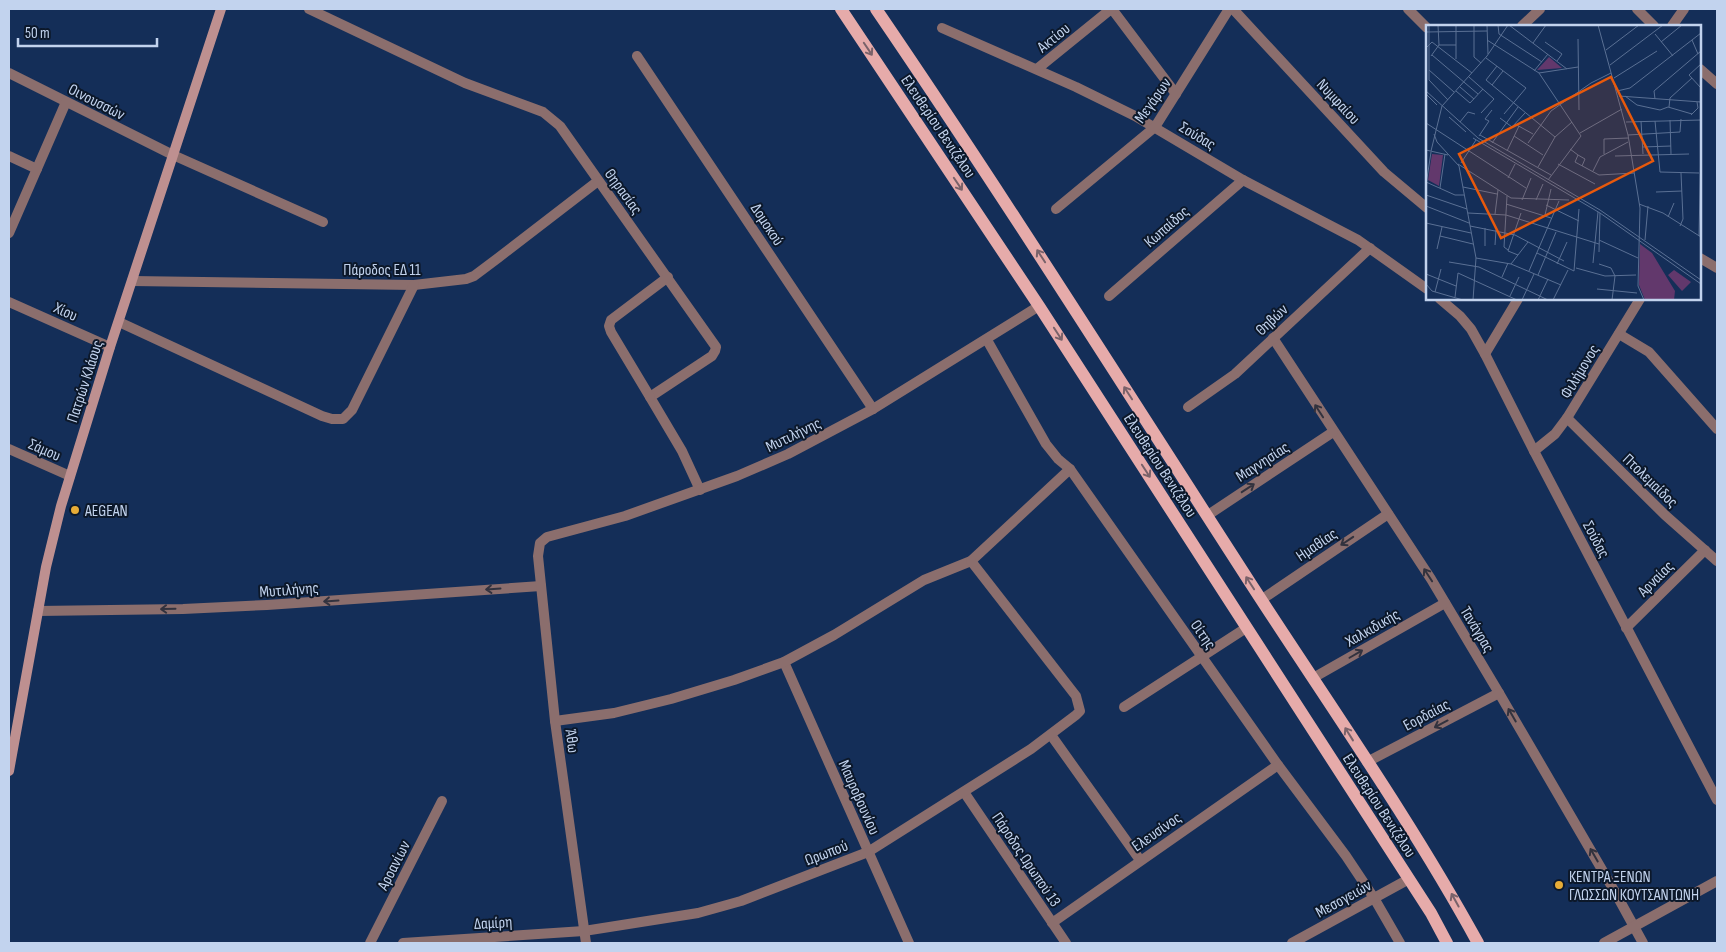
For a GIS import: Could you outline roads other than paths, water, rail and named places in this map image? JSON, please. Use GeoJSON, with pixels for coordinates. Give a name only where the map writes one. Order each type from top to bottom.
{"type":"FeatureCollection","features":[{"type":"Feature","properties":{"kind":"main road","name":"Πατρών Κλάους"},"geometry":{"type":"LineString","coordinates":[[9,771],[12,740],[53,538],[70,476],[118,322],[221,9]]}},
{"type":"Feature","properties":{"kind":"main road","name":"Ελευθερίου Βενιζέλου"},"geometry":{"type":"LineString","coordinates":[[841,9],[1040,306],[1431,913],[1447,943]]}},
{"type":"Feature","properties":{"kind":"main road","name":"Ελευθερίου Βενιζέλου"},"geometry":{"type":"LineString","coordinates":[[876,9],[1025,231],[1451,893],[1478,943]]}},
{"type":"Feature","properties":{"kind":"street","name":"Θηρασίας"},"geometry":{"type":"LineString","coordinates":[[309,9],[465,83],[543,112],[560,126],[716,346],[712,356],[650,397]]}},
{"type":"Feature","properties":{"kind":"street","name":"Ακτίου"},"geometry":{"type":"LineString","coordinates":[[1036,69],[1112,9]]}},
{"type":"Feature","properties":{"kind":"street"},"geometry":{"type":"LineString","coordinates":[[1112,9],[1176,94]]}},
{"type":"Feature","properties":{"kind":"street","name":"Μεγάρων"},"geometry":{"type":"LineString","coordinates":[[1056,209],[1155,127],[1231,9]]}},
{"type":"Feature","properties":{"kind":"street","name":"Νυμφαίου"},"geometry":{"type":"LineString","coordinates":[[1231,9],[1384,172],[1426,207]]}},
{"type":"Feature","properties":{"kind":"street"},"geometry":{"type":"LineString","coordinates":[[1408,9],[1426,27]]}},
{"type":"Feature","properties":{"kind":"street"},"geometry":{"type":"LineString","coordinates":[[1523,25],[1540,9]]}},
{"type":"Feature","properties":{"kind":"street"},"geometry":{"type":"LineString","coordinates":[[1637,9],[1653,25]]}},
{"type":"Feature","properties":{"kind":"street"},"geometry":{"type":"LineString","coordinates":[[1673,25],[1684,9]]}},
{"type":"Feature","properties":{"kind":"street","name":"Σούδας"},"geometry":{"type":"LineString","coordinates":[[942,28],[1116,106],[1243,180],[1370,248],[1426,287]]}},
{"type":"Feature","properties":{"kind":"street","name":"Δομοκού"},"geometry":{"type":"LineString","coordinates":[[637,56],[873,409]]}},
{"type":"Feature","properties":{"kind":"street"},"geometry":{"type":"LineString","coordinates":[[1701,70],[1717,84]]}},
{"type":"Feature","properties":{"kind":"street","name":"Οινουσσών"},"geometry":{"type":"LineString","coordinates":[[9,73],[173,155],[323,222]]}},
{"type":"Feature","properties":{"kind":"street"},"geometry":{"type":"LineString","coordinates":[[9,233],[66,102]]}},
{"type":"Feature","properties":{"kind":"street"},"geometry":{"type":"LineString","coordinates":[[9,156],[37,169]]}},
{"type":"Feature","properties":{"kind":"street","name":"Κωπαίδος"},"geometry":{"type":"LineString","coordinates":[[1109,296],[1243,180]]}},
{"type":"Feature","properties":{"kind":"street","name":"Πάροδος ΕΔ 11"},"geometry":{"type":"LineString","coordinates":[[132,281],[414,285],[455,282],[474,276],[598,181]]}},
{"type":"Feature","properties":{"kind":"street","name":"Θηβών"},"geometry":{"type":"LineString","coordinates":[[1188,407],[1235,374],[1370,248]]}},
{"type":"Feature","properties":{"kind":"street"},"geometry":{"type":"LineString","coordinates":[[1701,259],[1717,268]]}},
{"type":"Feature","properties":{"kind":"street"},"geometry":{"type":"LineString","coordinates":[[668,277],[612,320],[609,326],[682,451],[700,490]]}},
{"type":"Feature","properties":{"kind":"street"},"geometry":{"type":"LineString","coordinates":[[118,322],[322,416],[332,419],[343,419],[352,410],[414,285]]}},
{"type":"Feature","properties":{"kind":"street","name":"Σούδας"},"geometry":{"type":"LineString","coordinates":[[1441,300],[1460,316],[1471,329],[1485,354],[1717,800]]}},
{"type":"Feature","properties":{"kind":"street"},"geometry":{"type":"LineString","coordinates":[[1485,354],[1517,300]]}},
{"type":"Feature","properties":{"kind":"street","name":"Φιλήμονος"},"geometry":{"type":"LineString","coordinates":[[1534,451],[1555,434],[1567,418],[1639,300]]}},
{"type":"Feature","properties":{"kind":"street","name":"Χίου"},"geometry":{"type":"LineString","coordinates":[[9,302],[110,347]]}},
{"type":"Feature","properties":{"kind":"street","name":"Μυτιλήνης"},"geometry":{"type":"LineString","coordinates":[[540,543],[546,537],[625,516],[700,490],[788,454],[873,409],[1040,306]]}},
{"type":"Feature","properties":{"kind":"street"},"geometry":{"type":"LineString","coordinates":[[1619,334],[1649,352],[1717,428]]}},
{"type":"Feature","properties":{"kind":"street","name":"Τανάγρας"},"geometry":{"type":"LineString","coordinates":[[1272,338],[1445,603],[1643,943]]}},
{"type":"Feature","properties":{"kind":"street","name":"Οίτης"},"geometry":{"type":"LineString","coordinates":[[987,340],[1046,444],[1070,470],[1278,765],[1346,856],[1374,898],[1400,943]]}},
{"type":"Feature","properties":{"kind":"street","name":"Πτολεμαίδος"},"geometry":{"type":"LineString","coordinates":[[1567,418],[1620,471],[1717,560]]}},
{"type":"Feature","properties":{"kind":"street","name":"Μαγνησίας"},"geometry":{"type":"LineString","coordinates":[[1208,515],[1333,432]]}},
{"type":"Feature","properties":{"kind":"street","name":"Σάμου"},"geometry":{"type":"LineString","coordinates":[[9,449],[70,476]]}},
{"type":"Feature","properties":{"kind":"street"},"geometry":{"type":"LineString","coordinates":[[555,721],[614,713],[672,700],[784,662],[834,635],[924,580],[971,560],[1070,470]]}},
{"type":"Feature","properties":{"kind":"street","name":"Ημαθίας"},"geometry":{"type":"LineString","coordinates":[[1261,600],[1388,514]]}},
{"type":"Feature","properties":{"kind":"street","name":"Άθω"},"geometry":{"type":"LineString","coordinates":[[540,543],[538,556],[555,721],[586,943]]}},
{"type":"Feature","properties":{"kind":"street","name":"Αρναίας"},"geometry":{"type":"LineString","coordinates":[[1626,628],[1705,550]]}},
{"type":"Feature","properties":{"kind":"street","name":"Ωρωπού"},"geometry":{"type":"LineString","coordinates":[[584,931],[656,920],[741,901],[868,852],[1031,750],[1070,721],[1080,711],[1076,696],[971,560]]}},
{"type":"Feature","properties":{"kind":"street","name":"Μυτιλήνης"},"geometry":{"type":"LineString","coordinates":[[38,611],[258,606],[541,586]]}},
{"type":"Feature","properties":{"kind":"street","name":"Χαλκιδικής"},"geometry":{"type":"LineString","coordinates":[[1313,678],[1445,603]]}},
{"type":"Feature","properties":{"kind":"street"},"geometry":{"type":"LineString","coordinates":[[1124,707],[1246,628]]}},
{"type":"Feature","properties":{"kind":"street","name":"Μαυροβουνίου"},"geometry":{"type":"LineString","coordinates":[[784,662],[909,943]]}},
{"type":"Feature","properties":{"kind":"street","name":"Εορδαίας"},"geometry":{"type":"LineString","coordinates":[[1367,762],[1499,693]]}},
{"type":"Feature","properties":{"kind":"street"},"geometry":{"type":"LineString","coordinates":[[1051,735],[1140,860]]}},
{"type":"Feature","properties":{"kind":"street","name":"Ελευσίνος"},"geometry":{"type":"LineString","coordinates":[[1052,923],[1278,765]]}},
{"type":"Feature","properties":{"kind":"street","name":"Πάροδος Ωρωπού 13"},"geometry":{"type":"LineString","coordinates":[[964,792],[1066,943]]}},
{"type":"Feature","properties":{"kind":"street","name":"Αροανίων"},"geometry":{"type":"LineString","coordinates":[[370,943],[442,801]]}},
{"type":"Feature","properties":{"kind":"street","name":"Μεσογειών"},"geometry":{"type":"LineString","coordinates":[[1292,943],[1409,879]]}},
{"type":"Feature","properties":{"kind":"street"},"geometry":{"type":"LineString","coordinates":[[1604,943],[1717,881]]}},
{"type":"Feature","properties":{"kind":"street","name":"Δαμίρη"},"geometry":{"type":"LineString","coordinates":[[403,943],[584,931]]}},
{"type":"Feature","properties":{"kind":"place","name":"AEGEAN"},"geometry":{"type":"Point","coordinates":[75,510]}},
{"type":"Feature","properties":{"kind":"place","name":"ΚΕΝΤΡΑ ΞΕΝΩΝ ΓΛΩΣΣΩΝ ΚΟΥΤΣΑΝΤΩΝΗ"},"geometry":{"type":"Point","coordinates":[1559,885]}}]}
